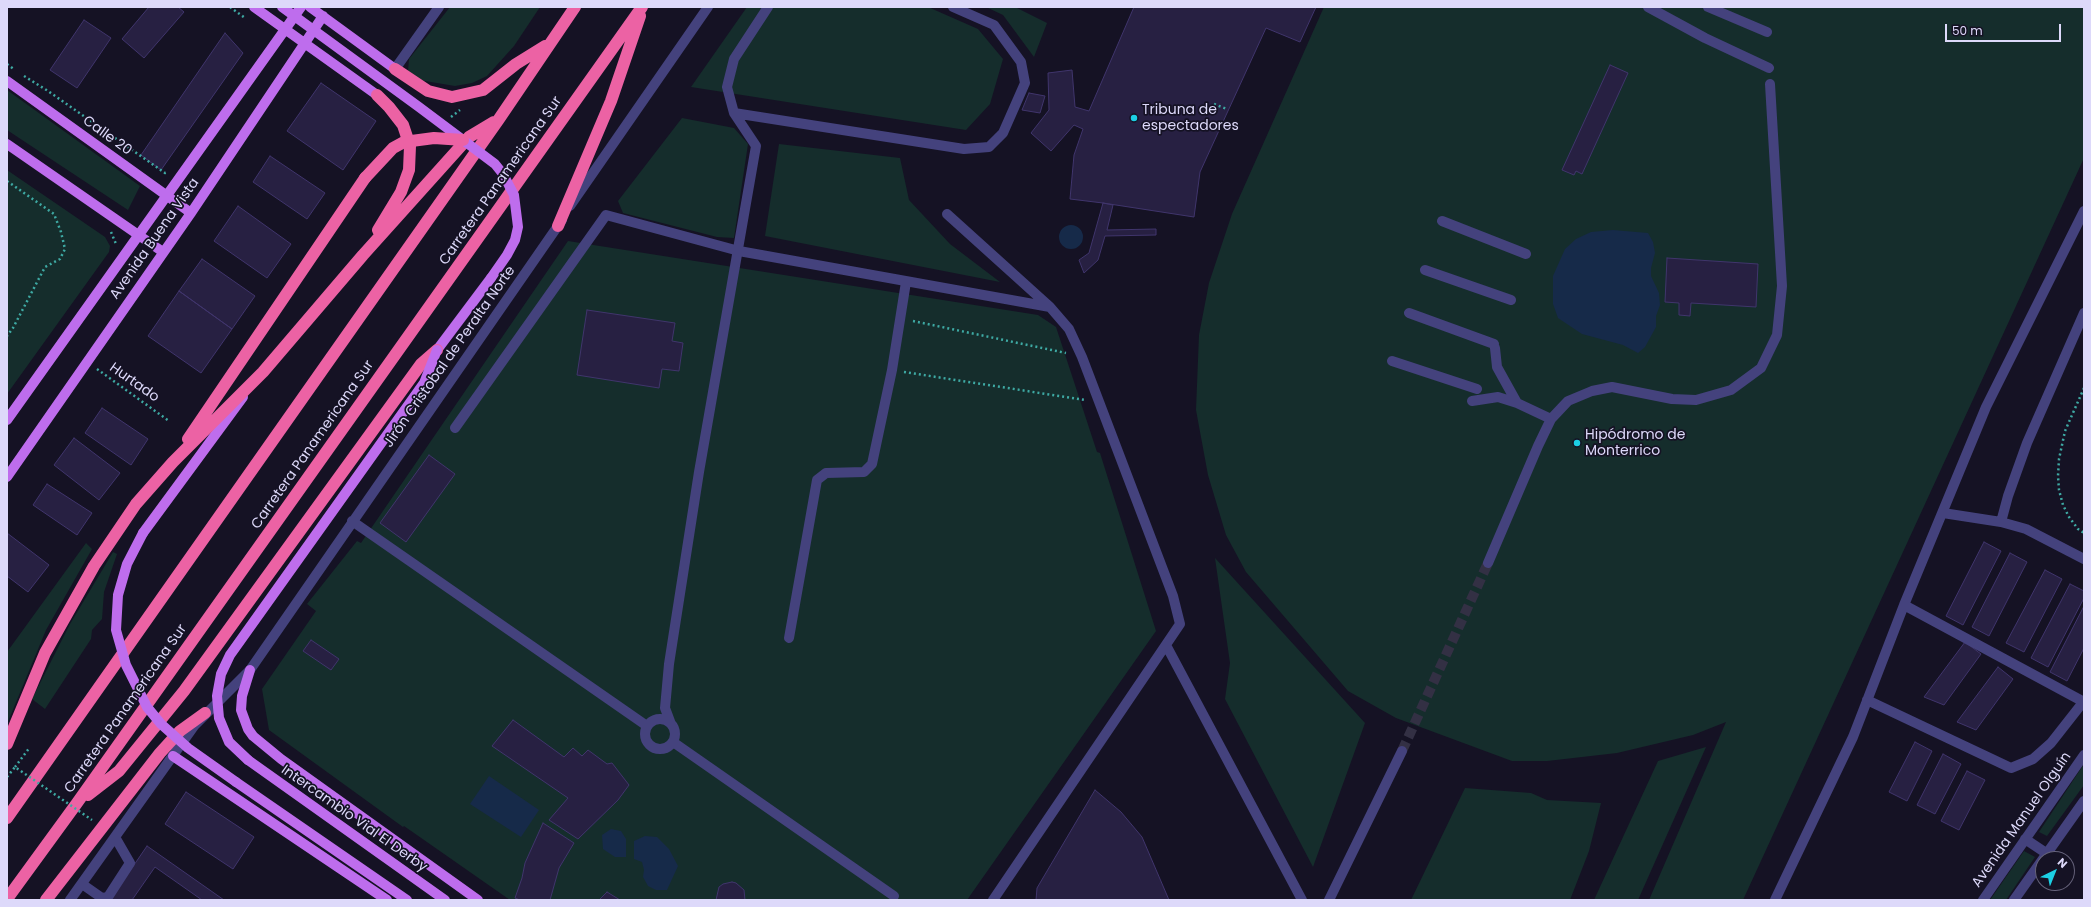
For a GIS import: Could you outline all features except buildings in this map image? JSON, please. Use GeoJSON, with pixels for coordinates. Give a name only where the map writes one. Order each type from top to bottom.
{"type":"FeatureCollection","features":[{"type":"Feature","properties":{"kind":"highway"},"geometry":{"type":"LineString","coordinates":[[558,226],[611,101],[642,7]]}},
{"type":"Feature","properties":{"kind":"highway","name":"Carretera Panamericana Sur"},"geometry":{"type":"LineString","coordinates":[[7,899],[77,803],[642,7]]}},
{"type":"Feature","properties":{"kind":"highway"},"geometry":{"type":"LineString","coordinates":[[7,818],[499,119],[572,11]]}},
{"type":"Feature","properties":{"kind":"highway"},"geometry":{"type":"LineString","coordinates":[[395,68],[428,91],[452,97],[483,90],[516,64],[550,44]]}},
{"type":"Feature","properties":{"kind":"highway"},"geometry":{"type":"LineString","coordinates":[[363,255],[401,192],[410,170],[410,146],[403,125],[389,106],[377,95]]}},
{"type":"Feature","properties":{"kind":"highway"},"geometry":{"type":"LineString","coordinates":[[7,744],[45,653],[94,566],[136,504],[172,462],[262,372],[363,255],[469,137],[499,119]]}},
{"type":"Feature","properties":{"kind":"highway"},"geometry":{"type":"LineString","coordinates":[[172,462],[366,178],[382,158],[393,148],[404,142],[434,138],[463,140]]}},
{"type":"Feature","properties":{"kind":"highway"},"geometry":{"type":"LineString","coordinates":[[77,803],[119,772],[184,691],[421,364],[437,350]]}},
{"type":"Feature","properties":{"kind":"highway"},"geometry":{"type":"LineString","coordinates":[[46,900],[160,753],[180,731],[205,713]]}},
{"type":"Feature","properties":{"kind":"main road"},"geometry":{"type":"LineString","coordinates":[[254,7],[305,42],[377,95]]}},
{"type":"Feature","properties":{"kind":"main road","name":"Intercambio Vial El Derby"},"geometry":{"type":"LineString","coordinates":[[282,7],[494,164],[503,174],[514,195],[518,227],[515,240],[507,255],[437,350],[424,383],[230,655],[221,674],[217,696],[219,718],[229,742],[248,760],[445,900]]}},
{"type":"Feature","properties":{"kind":"main road","name":"Avenida Buena Vista"},"geometry":{"type":"LineString","coordinates":[[7,420],[301,7]]}},
{"type":"Feature","properties":{"kind":"main road"},"geometry":{"type":"LineString","coordinates":[[310,7],[395,68]]}},
{"type":"Feature","properties":{"kind":"main road","name":"Avenida Buena Vista"},"geometry":{"type":"LineString","coordinates":[[7,477],[191,213],[323,16]]}},
{"type":"Feature","properties":{"kind":"main road","name":"Calle 20"},"geometry":{"type":"LineString","coordinates":[[7,81],[191,213]]}},
{"type":"Feature","properties":{"kind":"main road"},"geometry":{"type":"LineString","coordinates":[[7,144],[164,252]]}},
{"type":"Feature","properties":{"kind":"main road"},"geometry":{"type":"LineString","coordinates":[[262,372],[143,533],[127,564],[118,595],[116,630],[126,665],[143,700],[161,724],[188,748],[407,900]]}},
{"type":"Feature","properties":{"kind":"main road"},"geometry":{"type":"LineString","coordinates":[[250,670],[242,696],[241,710],[248,729],[253,736],[281,759],[478,900]]}},
{"type":"Feature","properties":{"kind":"main road"},"geometry":{"type":"LineString","coordinates":[[173,756],[386,899]]}},
{"type":"Feature","properties":{"kind":"street"},"geometry":{"type":"LineString","coordinates":[[395,68],[439,7]]}},
{"type":"Feature","properties":{"kind":"street","name":"Jirón Cristobal de Peralta Norte"},"geometry":{"type":"LineString","coordinates":[[70,900],[205,713],[232,690],[250,670],[352,521],[423,422],[708,7]]}},
{"type":"Feature","properties":{"kind":"street"},"geometry":{"type":"LineString","coordinates":[[671,724],[659,719],[650,722],[645,730],[645,740],[652,748],[666,748],[673,742],[675,733],[665,708],[669,664],[699,472],[739,251],[756,146],[734,113],[727,87],[734,59],[768,7]]}},
{"type":"Feature","properties":{"kind":"street"},"geometry":{"type":"LineString","coordinates":[[734,113],[964,149],[989,147],[1003,133],[1025,83],[1021,62],[994,25],[953,7]]}},
{"type":"Feature","properties":{"kind":"street"},"geometry":{"type":"LineString","coordinates":[[1648,7],[1705,38],[1769,68]]}},
{"type":"Feature","properties":{"kind":"street"},"geometry":{"type":"LineString","coordinates":[[1708,7],[1768,32]]}},
{"type":"Feature","properties":{"kind":"street"},"geometry":{"type":"LineString","coordinates":[[1488,563],[1551,419],[1568,401],[1592,391],[1612,387],[1672,399],[1696,400],[1731,390],[1761,368],[1777,335],[1782,286],[1770,84]]}},
{"type":"Feature","properties":{"kind":"street"},"geometry":{"type":"LineString","coordinates":[[1775,900],[1852,737],[1904,605],[1986,407],[2084,211]]}},
{"type":"Feature","properties":{"kind":"street"},"geometry":{"type":"LineString","coordinates":[[947,214],[1050,307],[1069,329],[1082,357],[1173,596],[1180,624],[993,900]]}},
{"type":"Feature","properties":{"kind":"street"},"geometry":{"type":"LineString","coordinates":[[455,428],[606,215],[739,251],[1050,307]]}},
{"type":"Feature","properties":{"kind":"street"},"geometry":{"type":"LineString","coordinates":[[1442,221],[1526,254]]}},
{"type":"Feature","properties":{"kind":"street"},"geometry":{"type":"LineString","coordinates":[[1425,270],[1511,300]]}},
{"type":"Feature","properties":{"kind":"street"},"geometry":{"type":"LineString","coordinates":[[788,638],[817,480],[826,473],[864,472],[872,464],[892,370],[906,282]]}},
{"type":"Feature","properties":{"kind":"street"},"geometry":{"type":"LineString","coordinates":[[1409,313],[1494,346],[1497,367],[1518,403]]}},
{"type":"Feature","properties":{"kind":"street"},"geometry":{"type":"LineString","coordinates":[[2001,522],[2008,496],[2027,443],[2084,313]]}},
{"type":"Feature","properties":{"kind":"street"},"geometry":{"type":"LineString","coordinates":[[1392,361],[1477,389]]}},
{"type":"Feature","properties":{"kind":"street"},"geometry":{"type":"LineString","coordinates":[[1472,401],[1498,397],[1518,403],[1551,419]]}},
{"type":"Feature","properties":{"kind":"street"},"geometry":{"type":"LineString","coordinates":[[1943,513],[2001,522],[2026,529],[2084,559]]}},
{"type":"Feature","properties":{"kind":"street"},"geometry":{"type":"LineString","coordinates":[[352,521],[647,726]]}},
{"type":"Feature","properties":{"kind":"street"},"geometry":{"type":"LineString","coordinates":[[1867,700],[2011,768],[2033,759],[2051,743],[2084,701],[1904,605]]}},
{"type":"Feature","properties":{"kind":"street"},"geometry":{"type":"LineString","coordinates":[[1166,645],[1302,900]]}},
{"type":"Feature","properties":{"kind":"street"},"geometry":{"type":"LineString","coordinates":[[673,742],[894,896]]}},
{"type":"Feature","properties":{"kind":"street"},"geometry":{"type":"LineString","coordinates":[[1329,900],[1402,751]]}},
{"type":"Feature","properties":{"kind":"street","name":"Avenida Manuel Olguín"},"geometry":{"type":"LineString","coordinates":[[1983,900],[2084,755]]}},
{"type":"Feature","properties":{"kind":"street"},"geometry":{"type":"LineString","coordinates":[[2047,851],[2084,801]]}},
{"type":"Feature","properties":{"kind":"street"},"geometry":{"type":"LineString","coordinates":[[82,884],[102,898],[108,897],[130,863],[115,837]]}},
{"type":"Feature","properties":{"kind":"street"},"geometry":{"type":"LineString","coordinates":[[2025,839],[2043,851]]}},
{"type":"Feature","properties":{"kind":"street"},"geometry":{"type":"LineString","coordinates":[[2014,900],[2035,869]]}},
{"type":"Feature","properties":{"kind":"path"},"geometry":{"type":"LineString","coordinates":[[7,64],[17,71]]}},
{"type":"Feature","properties":{"kind":"path"},"geometry":{"type":"LineString","coordinates":[[22,74],[165,173],[173,170]]}},
{"type":"Feature","properties":{"kind":"path"},"geometry":{"type":"LineString","coordinates":[[1214,104],[1227,109]]}},
{"type":"Feature","properties":{"kind":"path"},"geometry":{"type":"LineString","coordinates":[[7,181],[54,214],[62,232],[65,249],[60,259],[45,267],[13,328],[7,336]]}},
{"type":"Feature","properties":{"kind":"path"},"geometry":{"type":"LineString","coordinates":[[106,226],[114,237],[116,250]]}},
{"type":"Feature","properties":{"kind":"path"},"geometry":{"type":"LineString","coordinates":[[900,318],[1082,357]]}},
{"type":"Feature","properties":{"kind":"path","name":"Hurtado"},"geometry":{"type":"LineString","coordinates":[[87,362],[169,421]]}},
{"type":"Feature","properties":{"kind":"path"},"geometry":{"type":"LineString","coordinates":[[892,370],[1099,402]]}},
{"type":"Feature","properties":{"kind":"path"},"geometry":{"type":"LineString","coordinates":[[2084,388],[2065,431],[2059,459],[2058,476],[2059,490],[2063,505],[2069,517],[2078,529],[2084,533]]}},
{"type":"Feature","properties":{"kind":"path"},"geometry":{"type":"LineString","coordinates":[[7,777],[30,747]]}},
{"type":"Feature","properties":{"kind":"path"},"geometry":{"type":"LineString","coordinates":[[15,767],[92,820]]}},
{"type":"Feature","properties":{"kind":"green space"},"geometry":{"type":"Polygon","coordinates":[[[450,7],[540,7],[514,46],[487,76],[472,83],[455,86],[419,80],[408,71],[409,59],[450,7]]]}},
{"type":"Feature","properties":{"kind":"green space"},"geometry":{"type":"Polygon","coordinates":[[[747,7],[928,7],[978,29],[1003,59],[990,104],[966,130],[691,87],[747,7]]]}},
{"type":"Feature","properties":{"kind":"green space"},"geometry":{"type":"Polygon","coordinates":[[[986,7],[1015,7],[1047,23],[1034,57],[1003,15],[986,7]]]}},
{"type":"Feature","properties":{"kind":"green space","name":"Hipódromo de Monterrico"},"geometry":{"type":"Polygon","coordinates":[[[1324,7],[2084,7],[2084,158],[1743,900],[1649,900],[1726,722],[1693,735],[1617,753],[1547,761],[1512,761],[1396,718],[1348,691],[1246,572],[1226,535],[1208,475],[1196,410],[1199,335],[1209,283],[1232,214],[1324,7]]]}},
{"type":"Feature","properties":{"kind":"green space"},"geometry":{"type":"Polygon","coordinates":[[[7,90],[140,186],[128,210],[7,130],[7,90]]]}},
{"type":"Feature","properties":{"kind":"green space"},"geometry":{"type":"Polygon","coordinates":[[[682,118],[734,128],[748,144],[734,238],[717,237],[623,213],[618,201],[682,118]]]}},
{"type":"Feature","properties":{"kind":"green space"},"geometry":{"type":"Polygon","coordinates":[[[779,144],[900,158],[909,200],[950,244],[1000,282],[765,236],[779,144]]]}},
{"type":"Feature","properties":{"kind":"green space"},"geometry":{"type":"Polygon","coordinates":[[[7,170],[105,237],[110,246],[109,252],[7,394],[7,170]]]}},
{"type":"Feature","properties":{"kind":"green space"},"geometry":{"type":"Polygon","coordinates":[[[568,241],[1038,315],[1056,327],[1097,452],[1100,453],[1156,631],[967,900],[510,900],[404,826],[403,827],[269,730],[262,689],[316,611],[307,604],[357,541],[361,543],[568,241]]]}},
{"type":"Feature","properties":{"kind":"green space"},"geometry":{"type":"Polygon","coordinates":[[[86,543],[92,549],[46,630],[7,724],[7,652],[86,543]]]}},
{"type":"Feature","properties":{"kind":"green space"},"geometry":{"type":"Polygon","coordinates":[[[113,552],[117,554],[104,592],[102,619],[92,630],[91,639],[45,709],[32,699],[70,624],[113,552]]]}},
{"type":"Feature","properties":{"kind":"green space"},"geometry":{"type":"Polygon","coordinates":[[[1215,558],[1365,723],[1313,867],[1225,699],[1230,663],[1215,558]]]}},
{"type":"Feature","properties":{"kind":"green space"},"geometry":{"type":"Polygon","coordinates":[[[1706,747],[1638,900],[1594,900],[1658,761],[1706,747]]]}},
{"type":"Feature","properties":{"kind":"green space"},"geometry":{"type":"Polygon","coordinates":[[[2084,764],[2084,785],[2047,836],[2039,832],[2084,764]]]}},
{"type":"Feature","properties":{"kind":"green space"},"geometry":{"type":"Polygon","coordinates":[[[1465,788],[1531,793],[1547,800],[1601,803],[1589,851],[1570,900],[1411,900],[1465,788]]]}},
{"type":"Feature","properties":{"kind":"green space"},"geometry":{"type":"Polygon","coordinates":[[[2024,851],[2035,857],[2006,900],[1990,900],[2024,851]]]}},
{"type":"Feature","properties":{"kind":"water"},"geometry":{"type":"Polygon","coordinates":[[[1071,225],[1080,228],[1083,237],[1080,246],[1071,249],[1062,246],[1059,237],[1062,228],[1071,225]]]}},
{"type":"Feature","properties":{"kind":"water"},"geometry":{"type":"Polygon","coordinates":[[[1613,230],[1648,233],[1653,242],[1655,253],[1651,268],[1651,276],[1659,293],[1660,305],[1656,316],[1656,327],[1645,347],[1638,353],[1623,345],[1582,334],[1558,318],[1553,304],[1553,276],[1565,249],[1576,239],[1591,232],[1613,230]]]}},
{"type":"Feature","properties":{"kind":"water"},"geometry":{"type":"Polygon","coordinates":[[[489,776],[539,810],[521,837],[470,804],[489,776]]]}},
{"type":"Feature","properties":{"kind":"water"},"geometry":{"type":"Polygon","coordinates":[[[611,829],[621,831],[626,839],[626,857],[615,857],[603,849],[602,835],[611,829]]]}},
{"type":"Feature","properties":{"kind":"water"},"geometry":{"type":"Polygon","coordinates":[[[645,836],[657,837],[669,849],[678,866],[667,890],[656,890],[648,886],[643,877],[644,870],[642,862],[634,859],[634,841],[645,836]]]}},
{"type":"Feature","properties":{"kind":"tunnel"},"geometry":{"type":"LineString","coordinates":[[1402,751],[1488,563]]}},
{"type":"Feature","properties":{"kind":"place","name":"Tribuna de espectadores"},"geometry":{"type":"Point","coordinates":[1134,118]}},
{"type":"Feature","properties":{"kind":"place","name":"Hipódromo de Monterrico"},"geometry":{"type":"Point","coordinates":[1577,443]}}]}
